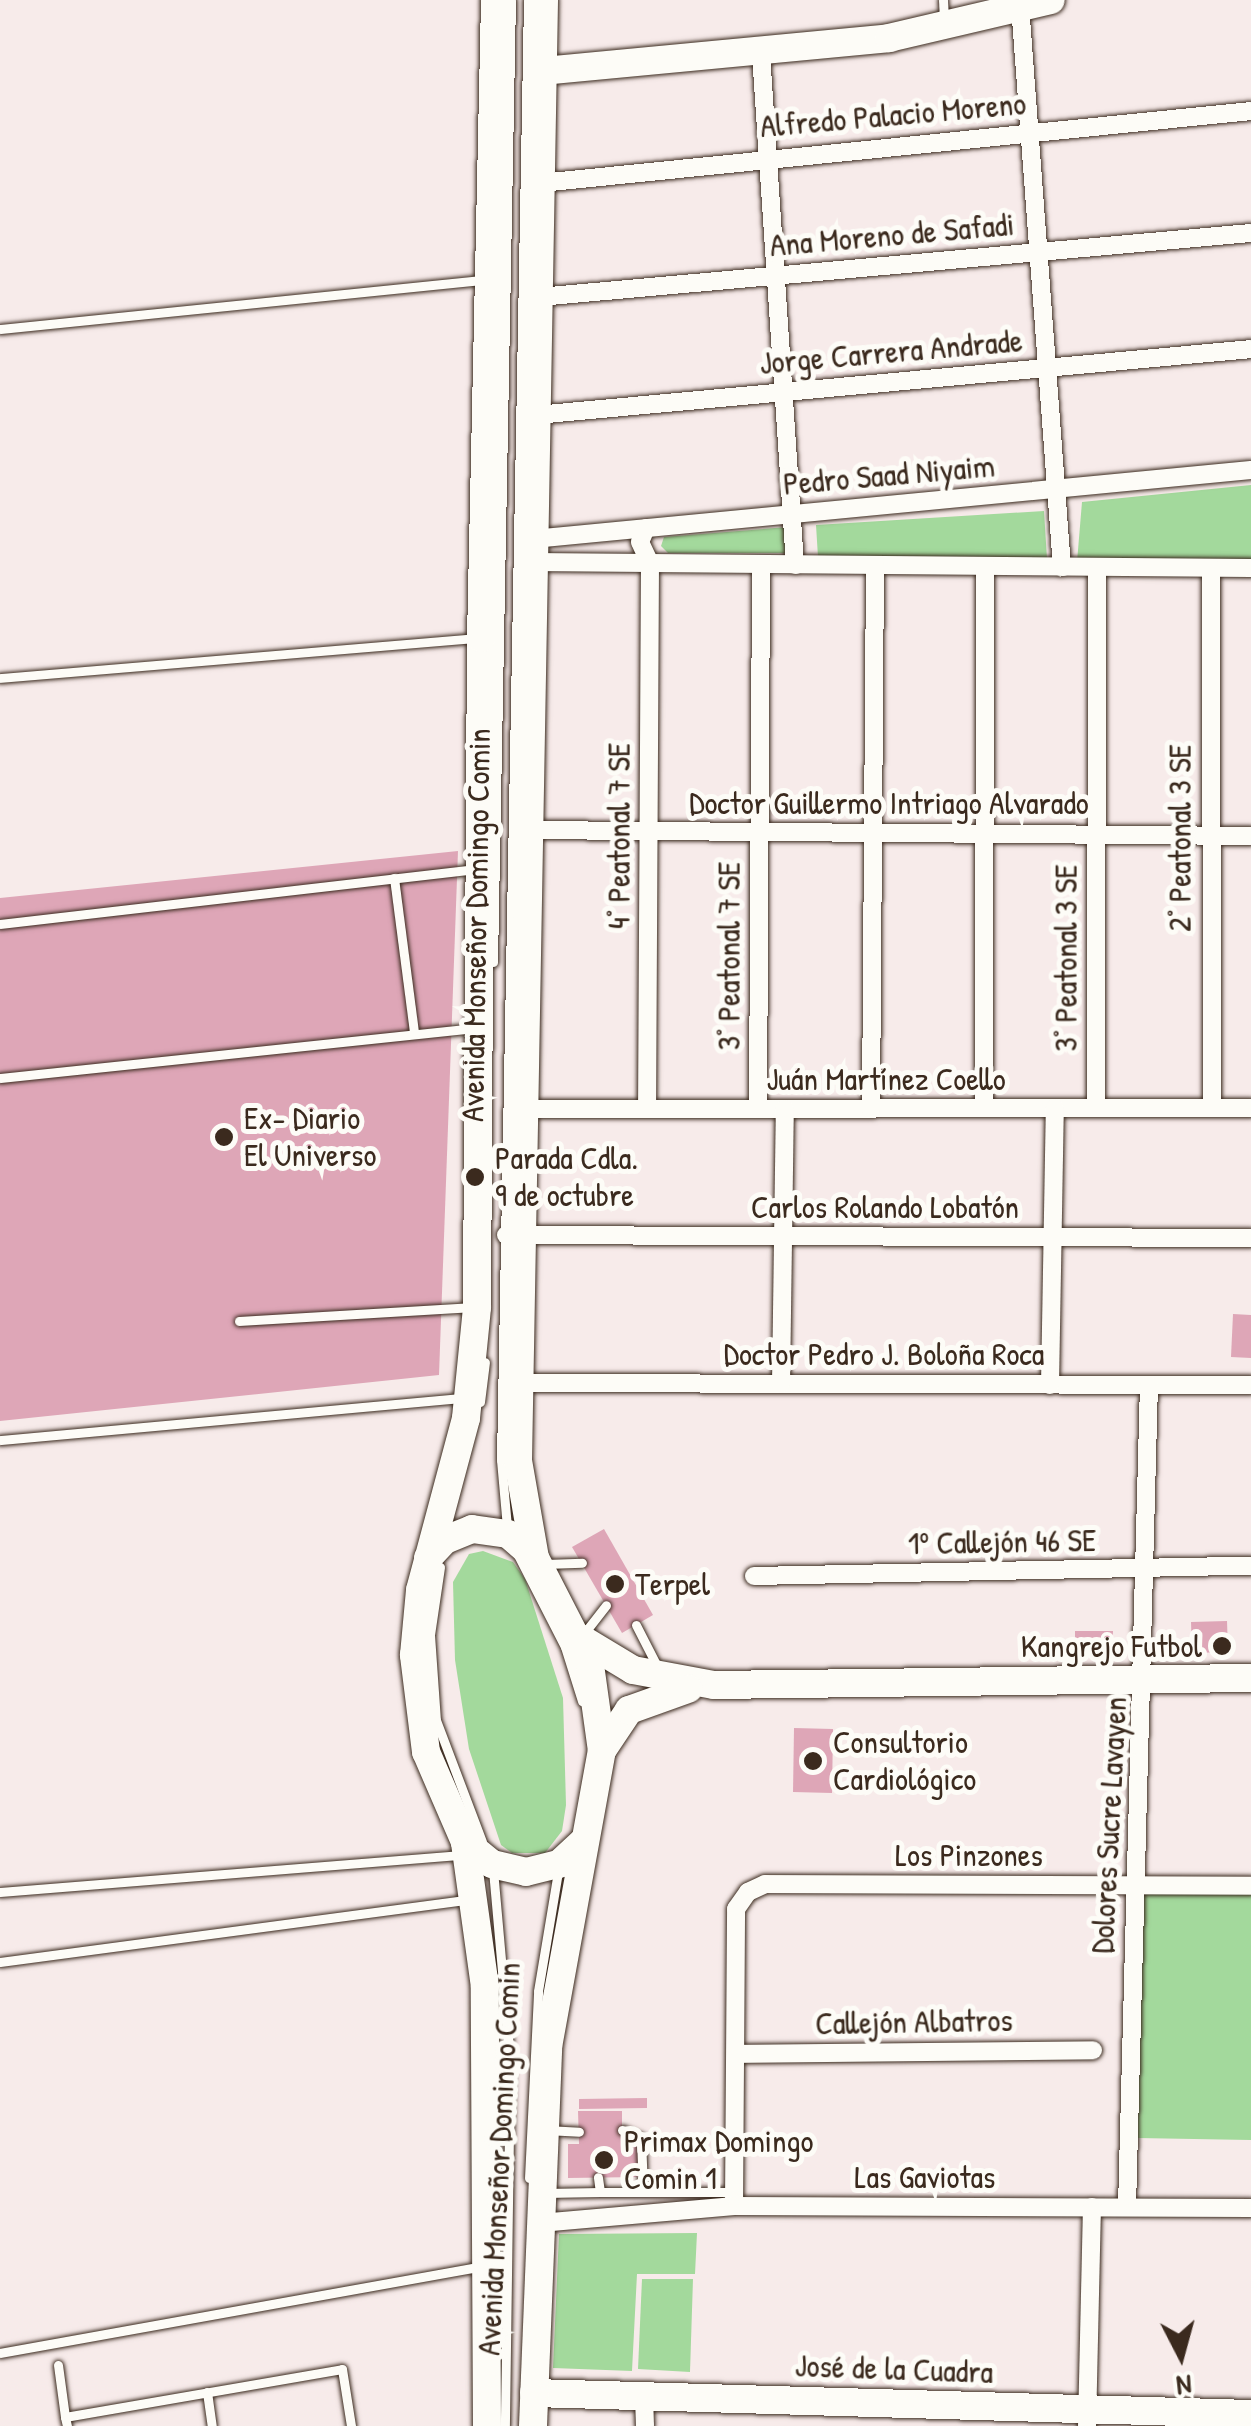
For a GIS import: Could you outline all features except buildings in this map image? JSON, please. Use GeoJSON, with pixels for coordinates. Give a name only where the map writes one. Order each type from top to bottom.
{"type":"FeatureCollection","features":[{"type":"Feature","properties":{"kind":"main road","name":"Avenida Monseñor Domingo Comin"},"geometry":{"type":"LineString","coordinates":[[487,2426],[490,2062],[465,1848],[436,1783],[417,1704],[416,1622],[470,1398],[476,1307],[480,638],[495,0]]}},
{"type":"Feature","properties":{"kind":"main road","name":"Avenida Monseñor Domingo Comin"},"geometry":{"type":"LineString","coordinates":[[534,2426],[540,2222],[554,1994],[602,1751],[597,1693],[580,1638],[537,1561],[520,1492],[512,1236],[522,1109],[544,0]]}},
{"type":"Feature","properties":{"kind":"main road"},"geometry":{"type":"LineString","coordinates":[[542,71],[761,54],[888,38],[943,12],[1051,0]]}},
{"type":"Feature","properties":{"kind":"main road"},"geometry":{"type":"LineString","coordinates":[[436,1549],[472,1529],[508,1534],[537,1561]]}},
{"type":"Feature","properties":{"kind":"main road"},"geometry":{"type":"LineString","coordinates":[[580,1638],[633,1670],[664,1679],[714,1685],[1251,1678]]}},
{"type":"Feature","properties":{"kind":"main road"},"geometry":{"type":"LineString","coordinates":[[602,1751],[617,1720],[642,1702],[714,1685]]}},
{"type":"Feature","properties":{"kind":"main road"},"geometry":{"type":"LineString","coordinates":[[465,1848],[492,1864],[526,1872],[559,1864],[585,1840]]}},
{"type":"Feature","properties":{"kind":"main road","name":"José de la Cuadra"},"geometry":{"type":"LineString","coordinates":[[534,2393],[1087,2418],[1251,2414]]}},
{"type":"Feature","properties":{"kind":"street"},"geometry":{"type":"LineString","coordinates":[[1020,5],[1062,567]]}},
{"type":"Feature","properties":{"kind":"street"},"geometry":{"type":"LineString","coordinates":[[761,54],[796,564]]}},
{"type":"Feature","properties":{"kind":"street","name":"Alfredo Palacio Moreno"},"geometry":{"type":"LineString","coordinates":[[540,183],[768,156],[1251,112]]}},
{"type":"Feature","properties":{"kind":"street","name":"Ana Moreno de Safadi"},"geometry":{"type":"LineString","coordinates":[[539,297],[1251,233]]}},
{"type":"Feature","properties":{"kind":"street","name":"Jorge Carrera Andrade"},"geometry":{"type":"LineString","coordinates":[[536,415],[1251,349]]}},
{"type":"Feature","properties":{"kind":"street","name":"Pedro Saad Niyaim"},"geometry":{"type":"LineString","coordinates":[[532,551],[646,528],[1251,470]]}},
{"type":"Feature","properties":{"kind":"street","name":"4° Peatonal 7 SE"},"geometry":{"type":"LineString","coordinates":[[646,528],[640,542],[650,563],[647,1109]]}},
{"type":"Feature","properties":{"kind":"street"},"geometry":{"type":"LineString","coordinates":[[532,551],[650,563],[1251,568]]}},
{"type":"Feature","properties":{"kind":"street","name":"3° Peatonal 7 SE"},"geometry":{"type":"LineString","coordinates":[[758,1109],[761,564]]}},
{"type":"Feature","properties":{"kind":"street"},"geometry":{"type":"LineString","coordinates":[[872,1109],[876,565]]}},
{"type":"Feature","properties":{"kind":"street"},"geometry":{"type":"LineString","coordinates":[[984,1108],[986,566]]}},
{"type":"Feature","properties":{"kind":"street","name":"3° Peatonal 3 SE"},"geometry":{"type":"LineString","coordinates":[[1096,1108],[1097,567]]}},
{"type":"Feature","properties":{"kind":"street","name":"2° Peatonal 3 SE"},"geometry":{"type":"LineString","coordinates":[[1211,568],[1212,1108]]}},
{"type":"Feature","properties":{"kind":"street","name":"Doctor Guillermo Intriago Alvarado"},"geometry":{"type":"LineString","coordinates":[[526,830],[1251,836]]}},
{"type":"Feature","properties":{"kind":"street"},"geometry":{"type":"LineString","coordinates":[[1050,1385],[1054,1108]]}},
{"type":"Feature","properties":{"kind":"street","name":"Juán Martínez Coello"},"geometry":{"type":"LineString","coordinates":[[522,1109],[1251,1108]]}},
{"type":"Feature","properties":{"kind":"street"},"geometry":{"type":"LineString","coordinates":[[781,1384],[784,1109]]}},
{"type":"Feature","properties":{"kind":"street","name":"Carlos Rolando Lobatón"},"geometry":{"type":"LineString","coordinates":[[512,1236],[1251,1238]]}},
{"type":"Feature","properties":{"kind":"street","name":"Doctor Pedro J. Boloña Roca"},"geometry":{"type":"LineString","coordinates":[[518,1383],[1251,1386]]}},
{"type":"Feature","properties":{"kind":"street","name":"Dolores Sucre Lavayen"},"geometry":{"type":"LineString","coordinates":[[1127,2207],[1134,1886],[1146,1680],[1149,1385]]}},
{"type":"Feature","properties":{"kind":"street","name":"1º Callejón 46 SE"},"geometry":{"type":"LineString","coordinates":[[754,1576],[1251,1566]]}},
{"type":"Feature","properties":{"kind":"street","name":"Los Pinzones"},"geometry":{"type":"LineString","coordinates":[[736,2054],[736,1910],[748,1892],[764,1884],[1251,1886]]}},
{"type":"Feature","properties":{"kind":"street","name":"Callejón Albatros"},"geometry":{"type":"LineString","coordinates":[[736,2054],[1094,2050]]}},
{"type":"Feature","properties":{"kind":"street"},"geometry":{"type":"LineString","coordinates":[[734,2199],[736,2054]]}},
{"type":"Feature","properties":{"kind":"street","name":"Las Gaviotas"},"geometry":{"type":"LineString","coordinates":[[540,2222],[734,2199],[1251,2208]]}},
{"type":"Feature","properties":{"kind":"street"},"geometry":{"type":"LineString","coordinates":[[1087,2418],[1092,2207]]}},
{"type":"Feature","properties":{"kind":"street"},"geometry":{"type":"LineString","coordinates":[[644,2396],[645,2426]]}},
{"type":"Feature","properties":{"kind":"lane","name":"Avenida Monseñor Domingo Comin"},"geometry":{"type":"LineString","coordinates":[[505,2426],[510,2060],[492,1864],[436,1720],[430,1636],[436,1549],[475,1429],[485,1356],[511,0]]}},
{"type":"Feature","properties":{"kind":"lane","name":"Avenida Monseñor Domingo Comin"},"geometry":{"type":"LineString","coordinates":[[521,2426],[534,2046],[559,1864],[580,1808],[588,1724],[565,1647],[508,1534],[501,1460],[512,1236],[528,0]]}},
{"type":"Feature","properties":{"kind":"lane"},"geometry":{"type":"LineString","coordinates":[[0,329],[490,280]]}},
{"type":"Feature","properties":{"kind":"lane"},"geometry":{"type":"LineString","coordinates":[[0,678],[480,638]]}},
{"type":"Feature","properties":{"kind":"lane"},"geometry":{"type":"LineString","coordinates":[[0,924],[478,869]]}},
{"type":"Feature","properties":{"kind":"lane"},"geometry":{"type":"LineString","coordinates":[[394,878],[414,1032]]}},
{"type":"Feature","properties":{"kind":"lane"},"geometry":{"type":"LineString","coordinates":[[0,1078],[478,1028]]}},
{"type":"Feature","properties":{"kind":"lane"},"geometry":{"type":"LineString","coordinates":[[238,1321],[476,1307]]}},
{"type":"Feature","properties":{"kind":"lane"},"geometry":{"type":"LineString","coordinates":[[0,1440],[470,1398]]}},
{"type":"Feature","properties":{"kind":"lane"},"geometry":{"type":"LineString","coordinates":[[537,1561],[582,1564]]}},
{"type":"Feature","properties":{"kind":"lane"},"geometry":{"type":"LineString","coordinates":[[580,1638],[606,1604]]}},
{"type":"Feature","properties":{"kind":"lane"},"geometry":{"type":"LineString","coordinates":[[636,1624],[664,1679]]}},
{"type":"Feature","properties":{"kind":"lane"},"geometry":{"type":"LineString","coordinates":[[0,1892],[465,1848]]}},
{"type":"Feature","properties":{"kind":"lane"},"geometry":{"type":"LineString","coordinates":[[0,1962],[470,1900]]}},
{"type":"Feature","properties":{"kind":"lane"},"geometry":{"type":"LineString","coordinates":[[545,2130],[578,2132]]}},
{"type":"Feature","properties":{"kind":"lane"},"geometry":{"type":"LineString","coordinates":[[622,2130],[642,2138],[644,2191]]}},
{"type":"Feature","properties":{"kind":"lane"},"geometry":{"type":"LineString","coordinates":[[598,2178],[600,2192]]}},
{"type":"Feature","properties":{"kind":"lane"},"geometry":{"type":"LineString","coordinates":[[542,2193],[644,2191],[734,2199]]}},
{"type":"Feature","properties":{"kind":"lane"},"geometry":{"type":"LineString","coordinates":[[0,2353],[490,2266]]}},
{"type":"Feature","properties":{"kind":"lane"},"geometry":{"type":"LineString","coordinates":[[58,2365],[66,2421],[342,2369],[352,2426]]}},
{"type":"Feature","properties":{"kind":"lane"},"geometry":{"type":"LineString","coordinates":[[206,2392],[212,2426]]}},
{"type":"Feature","properties":{"kind":"green space"},"geometry":{"type":"Polygon","coordinates":[[[1251,485],[1251,562],[1077,562],[1082,502],[1251,485]]]}},
{"type":"Feature","properties":{"kind":"green space"},"geometry":{"type":"Polygon","coordinates":[[[1044,511],[1047,559],[818,557],[816,525],[1044,511]]]}},
{"type":"Feature","properties":{"kind":"green space"},"geometry":{"type":"Polygon","coordinates":[[[788,527],[788,553],[668,553],[661,546],[664,537],[788,527]]]}},
{"type":"Feature","properties":{"kind":"green space"},"geometry":{"type":"Polygon","coordinates":[[[483,1551],[513,1562],[525,1579],[563,1698],[566,1805],[562,1831],[545,1853],[512,1853],[501,1845],[469,1749],[455,1660],[453,1582],[469,1554],[483,1551]]]}},
{"type":"Feature","properties":{"kind":"green space"},"geometry":{"type":"Polygon","coordinates":[[[1144,1886],[1251,1886],[1251,2140],[1137,2138],[1144,1886]]]}},
{"type":"Feature","properties":{"kind":"green space"},"geometry":{"type":"Polygon","coordinates":[[[697,2233],[695,2274],[637,2274],[632,2371],[553,2368],[559,2234],[697,2233]]]}},
{"type":"Feature","properties":{"kind":"green space"},"geometry":{"type":"Polygon","coordinates":[[[642,2279],[693,2279],[690,2372],[638,2369],[642,2279]]]}},
{"type":"Feature","properties":{"kind":"place","name":"Ex- Diario El Universo"},"geometry":{"type":"Point","coordinates":[224,1137]}},
{"type":"Feature","properties":{"kind":"place","name":"Parada Cdla. 9 de octubre"},"geometry":{"type":"Point","coordinates":[475,1177]}},
{"type":"Feature","properties":{"kind":"place","name":"Terpel"},"geometry":{"type":"Point","coordinates":[615,1584]}},
{"type":"Feature","properties":{"kind":"place","name":"Kangrejo Futbol"},"geometry":{"type":"Point","coordinates":[1222,1646]}},
{"type":"Feature","properties":{"kind":"place","name":"Consultorio Cardiológico"},"geometry":{"type":"Point","coordinates":[813,1761]}},
{"type":"Feature","properties":{"kind":"place","name":"Primax Domingo Comin 1"},"geometry":{"type":"Point","coordinates":[604,2160]}}]}
